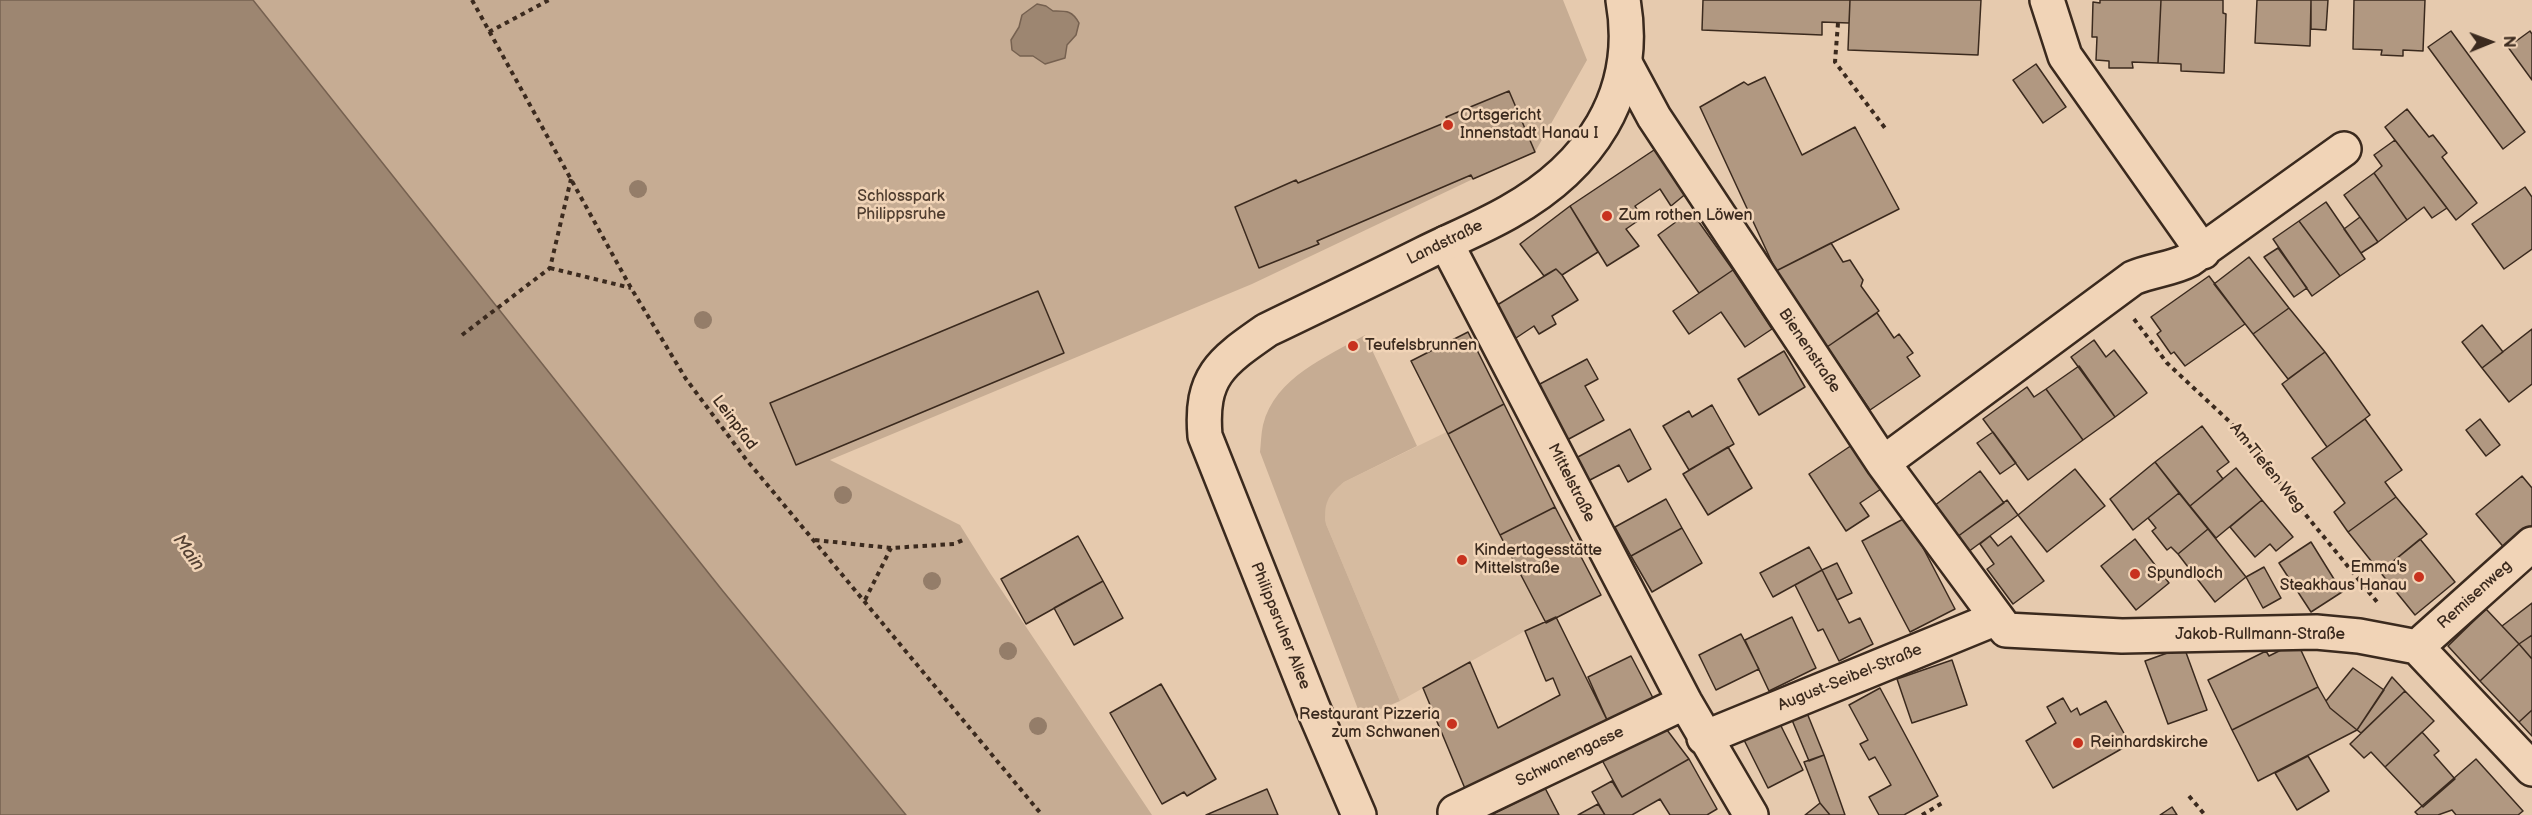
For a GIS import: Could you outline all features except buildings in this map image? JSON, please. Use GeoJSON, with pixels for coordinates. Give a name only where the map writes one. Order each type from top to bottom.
{"type":"FeatureCollection","features":[{"type":"Feature","properties":{"kind":"street","name":"Landstraße"},"geometry":{"type":"LineString","coordinates":[[1205,436],[1203,412],[1205,394],[1220,367],[1241,348],[1268,330],[1509,212],[1552,183],[1578,160],[1607,119],[1622,82],[1627,41],[1623,0]]}},
{"type":"Feature","properties":{"kind":"street"},"geometry":{"type":"LineString","coordinates":[[2047,0],[2065,56],[2203,252]]}},
{"type":"Feature","properties":{"kind":"street","name":"Bienenstraße"},"geometry":{"type":"LineString","coordinates":[[1624,63],[1654,117],[1883,463],[2001,624]]}},
{"type":"Feature","properties":{"kind":"street"},"geometry":{"type":"LineString","coordinates":[[1883,463],[2133,278],[2151,270],[2180,265],[2203,252],[2344,149]]}},
{"type":"Feature","properties":{"kind":"street","name":"Mittelstraße"},"geometry":{"type":"LineString","coordinates":[[1446,243],[1704,738],[1737,810]]}},
{"type":"Feature","properties":{"kind":"street","name":"Philippsruher Allee"},"geometry":{"type":"LineString","coordinates":[[1205,436],[1313,708],[1359,815]]}},
{"type":"Feature","properties":{"kind":"street","name":"Remisenweg"},"geometry":{"type":"LineString","coordinates":[[2417,646],[2525,550]]}},
{"type":"Feature","properties":{"kind":"street","name":"Jakob-Rullmann-Straße"},"geometry":{"type":"LineString","coordinates":[[2001,624],[2122,636],[2316,632],[2359,636],[2417,646]]}},
{"type":"Feature","properties":{"kind":"street","name":"August-Seibel-Straße"},"geometry":{"type":"LineString","coordinates":[[1704,738],[2001,624]]}},
{"type":"Feature","properties":{"kind":"street"},"geometry":{"type":"LineString","coordinates":[[2417,646],[2532,769]]}},
{"type":"Feature","properties":{"kind":"street","name":"Schwanengasse"},"geometry":{"type":"LineString","coordinates":[[1455,812],[1685,702]]}},
{"type":"Feature","properties":{"kind":"path","name":"Leinpfad"},"geometry":{"type":"LineString","coordinates":[[472,0],[631,288],[686,379],[745,458],[1042,815]]}},
{"type":"Feature","properties":{"kind":"path"},"geometry":{"type":"LineString","coordinates":[[489,32],[549,0]]}},
{"type":"Feature","properties":{"kind":"path"},"geometry":{"type":"LineString","coordinates":[[1838,23],[1835,62],[1885,128]]}},
{"type":"Feature","properties":{"kind":"path"},"geometry":{"type":"LineString","coordinates":[[462,335],[550,268],[571,179]]}},
{"type":"Feature","properties":{"kind":"path"},"geometry":{"type":"LineString","coordinates":[[550,268],[631,288]]}},
{"type":"Feature","properties":{"kind":"path","name":"Am Tiefen Weg"},"geometry":{"type":"LineString","coordinates":[[2114,293],[2167,363],[2230,422],[2382,608]]}},
{"type":"Feature","properties":{"kind":"path"},"geometry":{"type":"LineString","coordinates":[[815,540],[891,548],[954,544],[963,540]]}},
{"type":"Feature","properties":{"kind":"path"},"geometry":{"type":"LineString","coordinates":[[865,600],[891,548]]}},
{"type":"Feature","properties":{"kind":"path"},"geometry":{"type":"LineString","coordinates":[[2189,796],[2205,815]]}},
{"type":"Feature","properties":{"kind":"path"},"geometry":{"type":"LineString","coordinates":[[1922,815],[1944,802]]}},
{"type":"Feature","properties":{"kind":"shaded area","name":"Kindertagesstätte Mittelstraße"},"geometry":{"type":"Polygon","coordinates":[[[1504,404],[1601,595],[1525,631],[1400,701],[1326,524],[1324,506],[1334,490],[1344,482],[1504,404]]]}},
{"type":"Feature","properties":{"kind":"green space","name":"Schlosspark Philippsruhe"},"geometry":{"type":"Polygon","coordinates":[[[253,0],[1563,0],[1587,60],[1535,152],[1252,284],[830,460],[960,525],[1152,815],[906,815],[722,590],[253,0]]]}},
{"type":"Feature","properties":{"kind":"green space"},"geometry":{"type":"Polygon","coordinates":[[[1365,335],[1417,446],[1344,482],[1330,496],[1326,505],[1326,524],[1400,701],[1361,717],[1260,452],[1263,425],[1269,408],[1279,394],[1304,370],[1365,335]]]}},
{"type":"Feature","properties":{"kind":"water","name":"Main"},"geometry":{"type":"Polygon","coordinates":[[[0,0],[253,0],[722,590],[906,815],[0,815],[0,0]]]}},
{"type":"Feature","properties":{"kind":"water"},"geometry":{"type":"Polygon","coordinates":[[[1037,4],[1053,11],[1068,12],[1079,23],[1076,35],[1067,45],[1065,58],[1045,64],[1033,56],[1020,56],[1012,50],[1011,40],[1019,27],[1022,15],[1037,4]]]}},
{"type":"Feature","properties":{"kind":"place","name":"Ortsgericht Innenstadt Hanau I"},"geometry":{"type":"Point","coordinates":[1448,125]}},
{"type":"Feature","properties":{"kind":"place","name":"Zum rothen Löwen"},"geometry":{"type":"Point","coordinates":[1607,216]}},
{"type":"Feature","properties":{"kind":"place","name":"Teufelsbrunnen"},"geometry":{"type":"Point","coordinates":[1353,346]}},
{"type":"Feature","properties":{"kind":"place","name":"Kindertagesstätte Mittelstraße"},"geometry":{"type":"Point","coordinates":[1462,560]}},
{"type":"Feature","properties":{"kind":"place","name":"Spundloch"},"geometry":{"type":"Point","coordinates":[2135,574]}},
{"type":"Feature","properties":{"kind":"place","name":"Emma's Steakhaus Hanau"},"geometry":{"type":"Point","coordinates":[2419,577]}},
{"type":"Feature","properties":{"kind":"place","name":"Restaurant Pizzeria zum Schwanen"},"geometry":{"type":"Point","coordinates":[1452,724]}},
{"type":"Feature","properties":{"kind":"place","name":"Reinhardskirche"},"geometry":{"type":"Point","coordinates":[2078,743]}}]}
